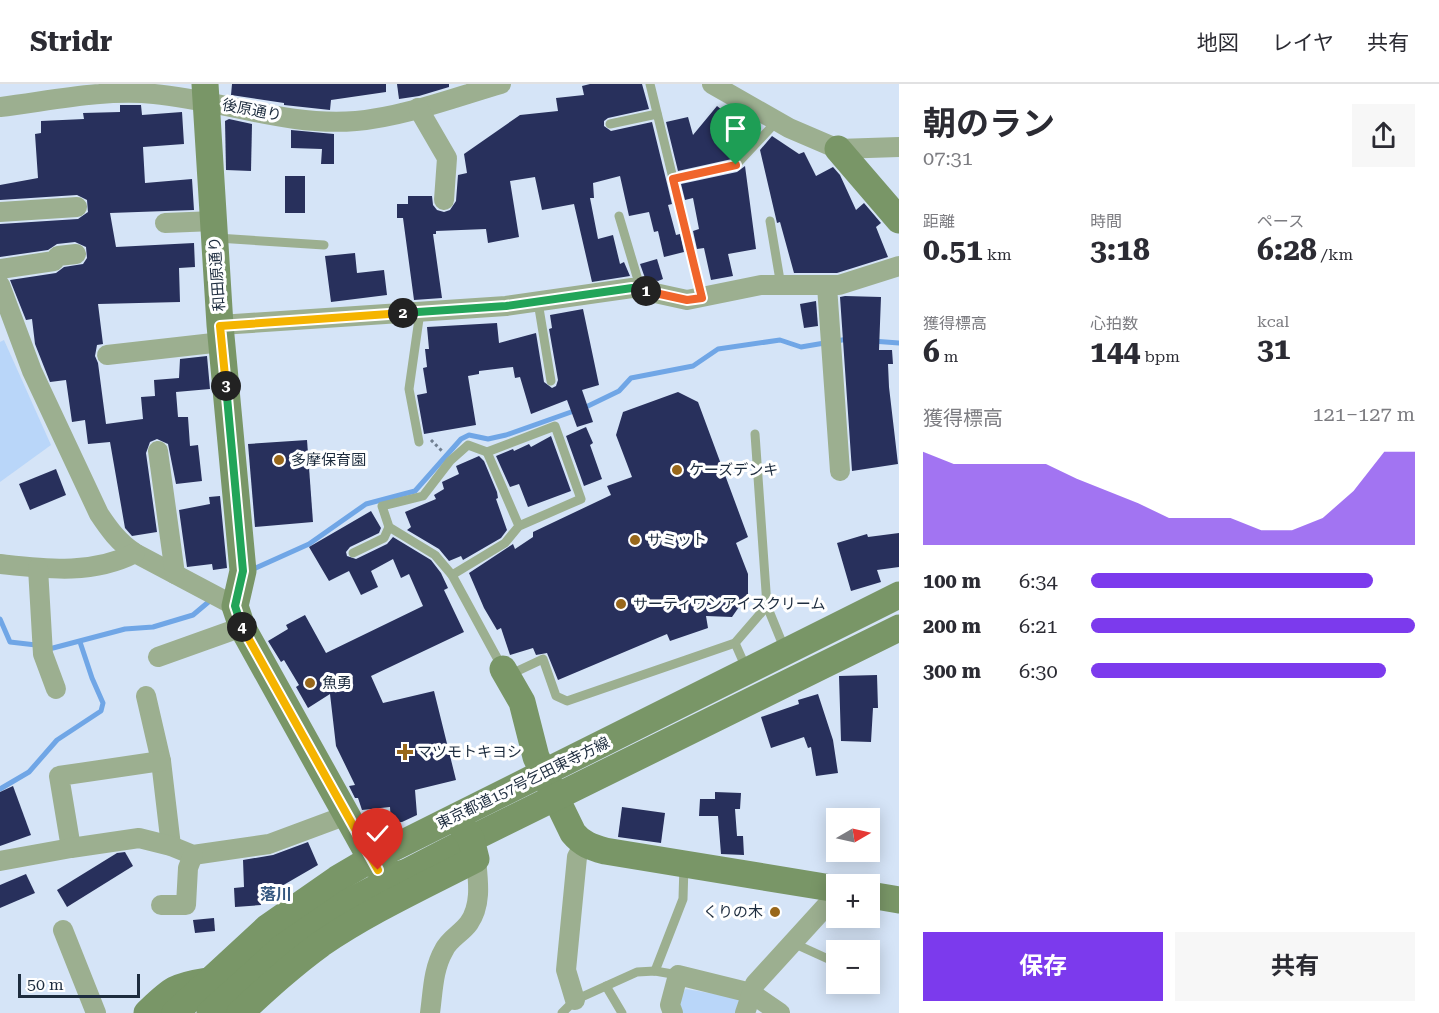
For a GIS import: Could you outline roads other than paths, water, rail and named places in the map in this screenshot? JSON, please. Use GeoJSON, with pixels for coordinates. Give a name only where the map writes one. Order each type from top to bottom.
{"type":"FeatureCollection","features":[{"type":"Feature","properties":{"kind":"main road","name":"和田原通り"},"geometry":{"type":"LineString","coordinates":[[211,90],[214,230],[236,599],[372,859]]}},
{"type":"Feature","properties":{"kind":"main road"},"geometry":{"type":"LineString","coordinates":[[838,149],[899,220]]}},
{"type":"Feature","properties":{"kind":"main road","name":"東京都道157号乞田東寺方線"},"geometry":{"type":"LineString","coordinates":[[175,1013],[268,927],[337,879],[437,825],[899,596]]}},
{"type":"Feature","properties":{"kind":"main road","name":"東京都道157号乞田東寺方線"},"geometry":{"type":"LineString","coordinates":[[210,1013],[268,960],[311,927],[348,903],[404,873],[473,849],[554,798],[899,628]]}},
{"type":"Feature","properties":{"kind":"main road"},"geometry":{"type":"LineString","coordinates":[[505,672],[522,702],[530,740],[554,798]]}},
{"type":"Feature","properties":{"kind":"main road","name":"東京都道157号乞田東寺方線"},"geometry":{"type":"LineString","coordinates":[[554,798],[573,833],[585,844]]}},
{"type":"Feature","properties":{"kind":"main road"},"geometry":{"type":"LineString","coordinates":[[240,1013],[273,982],[322,944],[473,849],[463,826],[452,823],[437,825]]}},
{"type":"Feature","properties":{"kind":"main road"},"geometry":{"type":"LineString","coordinates":[[585,844],[604,851],[826,887]]}},
{"type":"Feature","properties":{"kind":"main road"},"geometry":{"type":"LineString","coordinates":[[372,859],[378,870],[386,874],[395,876],[404,873]]}},
{"type":"Feature","properties":{"kind":"main road"},"geometry":{"type":"LineString","coordinates":[[880,897],[899,900]]}},
{"type":"Feature","properties":{"kind":"main road"},"geometry":{"type":"LineString","coordinates":[[147,1013],[170,990],[181,985],[207,981]]}},
{"type":"Feature","properties":{"kind":"street","name":"後原通り"},"geometry":{"type":"LineString","coordinates":[[0,107],[132,93],[211,90],[308,120],[336,122],[357,121],[418,108],[501,84]]}},
{"type":"Feature","properties":{"kind":"street"},"geometry":{"type":"LineString","coordinates":[[712,84],[789,128],[838,149],[899,147]]}},
{"type":"Feature","properties":{"kind":"street"},"geometry":{"type":"LineString","coordinates":[[418,108],[447,158],[444,200]]}},
{"type":"Feature","properties":{"kind":"street"},"geometry":{"type":"LineString","coordinates":[[0,212],[53,202],[77,207]]}},
{"type":"Feature","properties":{"kind":"street"},"geometry":{"type":"LineString","coordinates":[[165,223],[214,230]]}},
{"type":"Feature","properties":{"kind":"street"},"geometry":{"type":"LineString","coordinates":[[0,269],[54,261],[58,256],[76,254]]}},
{"type":"Feature","properties":{"kind":"street"},"geometry":{"type":"LineString","coordinates":[[107,355],[221,334],[420,312],[538,302],[632,288],[687,300],[760,285],[839,285],[899,266]]}},
{"type":"Feature","properties":{"kind":"street"},"geometry":{"type":"LineString","coordinates":[[0,285],[32,371],[99,514],[122,545],[201,588],[236,599]]}},
{"type":"Feature","properties":{"kind":"street"},"geometry":{"type":"LineString","coordinates":[[827,286],[840,471]]}},
{"type":"Feature","properties":{"kind":"street"},"geometry":{"type":"LineString","coordinates":[[158,450],[175,574]]}},
{"type":"Feature","properties":{"kind":"street"},"geometry":{"type":"LineString","coordinates":[[0,564],[81,570],[115,563],[135,553]]}},
{"type":"Feature","properties":{"kind":"street"},"geometry":{"type":"LineString","coordinates":[[38,568],[44,654],[56,689]]}},
{"type":"Feature","properties":{"kind":"street"},"geometry":{"type":"LineString","coordinates":[[158,657],[236,599]]}},
{"type":"Feature","properties":{"kind":"street"},"geometry":{"type":"LineString","coordinates":[[146,696],[160,761],[171,846]]}},
{"type":"Feature","properties":{"kind":"street"},"geometry":{"type":"LineString","coordinates":[[71,848],[59,776],[128,757],[160,761]]}},
{"type":"Feature","properties":{"kind":"street"},"geometry":{"type":"LineString","coordinates":[[0,861],[139,838],[171,846],[193,855],[269,844],[347,815]]}},
{"type":"Feature","properties":{"kind":"street"},"geometry":{"type":"LineString","coordinates":[[568,1006],[566,969],[577,857],[585,844]]}},
{"type":"Feature","properties":{"kind":"street"},"geometry":{"type":"LineString","coordinates":[[430,1013],[436,966],[445,947],[469,923],[476,907],[479,885],[473,849]]}},
{"type":"Feature","properties":{"kind":"street"},"geometry":{"type":"LineString","coordinates":[[161,905],[186,905],[188,868],[193,855]]}},
{"type":"Feature","properties":{"kind":"street"},"geometry":{"type":"LineString","coordinates":[[745,1013],[755,984],[826,906]]}},
{"type":"Feature","properties":{"kind":"street"},"geometry":{"type":"LineString","coordinates":[[72,938],[96,1013]]}},
{"type":"Feature","properties":{"kind":"street"},"geometry":{"type":"LineString","coordinates":[[672,1013],[670,1005],[678,975],[751,993],[780,1013]]}},
{"type":"Feature","properties":{"kind":"lane"},"geometry":{"type":"LineString","coordinates":[[650,84],[702,298]]}},
{"type":"Feature","properties":{"kind":"lane"},"geometry":{"type":"LineString","coordinates":[[610,124],[657,114]]}},
{"type":"Feature","properties":{"kind":"lane"},"geometry":{"type":"LineString","coordinates":[[673,179],[736,165],[777,121]]}},
{"type":"Feature","properties":{"kind":"lane"},"geometry":{"type":"LineString","coordinates":[[619,216],[641,290]]}},
{"type":"Feature","properties":{"kind":"lane"},"geometry":{"type":"LineString","coordinates":[[770,221],[781,286]]}},
{"type":"Feature","properties":{"kind":"lane"},"geometry":{"type":"LineString","coordinates":[[214,230],[324,245]]}},
{"type":"Feature","properties":{"kind":"lane"},"geometry":{"type":"LineString","coordinates":[[538,302],[551,381]]}},
{"type":"Feature","properties":{"kind":"lane"},"geometry":{"type":"LineString","coordinates":[[419,442],[409,389],[420,312]]}},
{"type":"Feature","properties":{"kind":"lane"},"geometry":{"type":"LineString","coordinates":[[452,575],[505,543],[519,526],[581,500],[555,426],[487,452],[468,445],[450,461],[423,496],[382,506],[389,526],[435,555],[452,575],[505,672],[543,659],[556,696],[567,701],[735,643],[767,606]]}},
{"type":"Feature","properties":{"kind":"lane"},"geometry":{"type":"LineString","coordinates":[[755,434],[767,606],[786,652]]}},
{"type":"Feature","properties":{"kind":"lane"},"geometry":{"type":"LineString","coordinates":[[487,452],[519,526]]}},
{"type":"Feature","properties":{"kind":"lane"},"geometry":{"type":"LineString","coordinates":[[353,553],[384,538],[389,526]]}},
{"type":"Feature","properties":{"kind":"lane"},"geometry":{"type":"LineString","coordinates":[[735,643],[747,672]]}},
{"type":"Feature","properties":{"kind":"lane"},"geometry":{"type":"LineString","coordinates":[[655,971],[682,899],[684,863]]}},
{"type":"Feature","properties":{"kind":"lane"},"geometry":{"type":"LineString","coordinates":[[792,943],[826,958]]}},
{"type":"Feature","properties":{"kind":"lane"},"geometry":{"type":"LineString","coordinates":[[568,1006],[637,972],[655,971],[678,975]]}},
{"type":"Feature","properties":{"kind":"lane"},"geometry":{"type":"LineString","coordinates":[[606,986],[622,1013]]}},
{"type":"Feature","properties":{"kind":"waterway"},"geometry":{"type":"LineString","coordinates":[[251,570],[309,544],[366,504],[415,491],[461,439],[469,435],[488,439],[506,435],[588,406],[619,391],[631,378],[693,366],[718,349],[780,340],[801,347],[848,339]]}},
{"type":"Feature","properties":{"kind":"waterway"},"geometry":{"type":"LineString","coordinates":[[872,341],[899,343]]}},
{"type":"Feature","properties":{"kind":"waterway"},"geometry":{"type":"LineString","coordinates":[[53,648],[125,629],[153,627],[193,615],[212,599]]}},
{"type":"Feature","properties":{"kind":"waterway"},"geometry":{"type":"LineString","coordinates":[[0,619],[10,642],[36,645]]}},
{"type":"Feature","properties":{"kind":"waterway"},"geometry":{"type":"LineString","coordinates":[[0,789],[29,772],[57,740],[101,711],[103,703],[80,642]]}},
{"type":"Feature","properties":{"kind":"place","name":"多摩保育園"},"geometry":{"type":"Point","coordinates":[279,460]}},
{"type":"Feature","properties":{"kind":"place","name":"ケーズデンキ"},"geometry":{"type":"Point","coordinates":[677,470]}},
{"type":"Feature","properties":{"kind":"place","name":"サミット"},"geometry":{"type":"Point","coordinates":[635,540]}},
{"type":"Feature","properties":{"kind":"place","name":"サーティワンアイスクリーム"},"geometry":{"type":"Point","coordinates":[621,604]}},
{"type":"Feature","properties":{"kind":"place","name":"魚勇"},"geometry":{"type":"Point","coordinates":[310,683]}},
{"type":"Feature","properties":{"kind":"place","name":"マツモトキヨシ"},"geometry":{"type":"Point","coordinates":[405,752]}},
{"type":"Feature","properties":{"kind":"place","name":"くりの木"},"geometry":{"type":"Point","coordinates":[775,912]}},
{"type":"Feature","properties":{"kind":"district","name":"落川"},"geometry":{"type":"Point","coordinates":[276,894]}}]}
